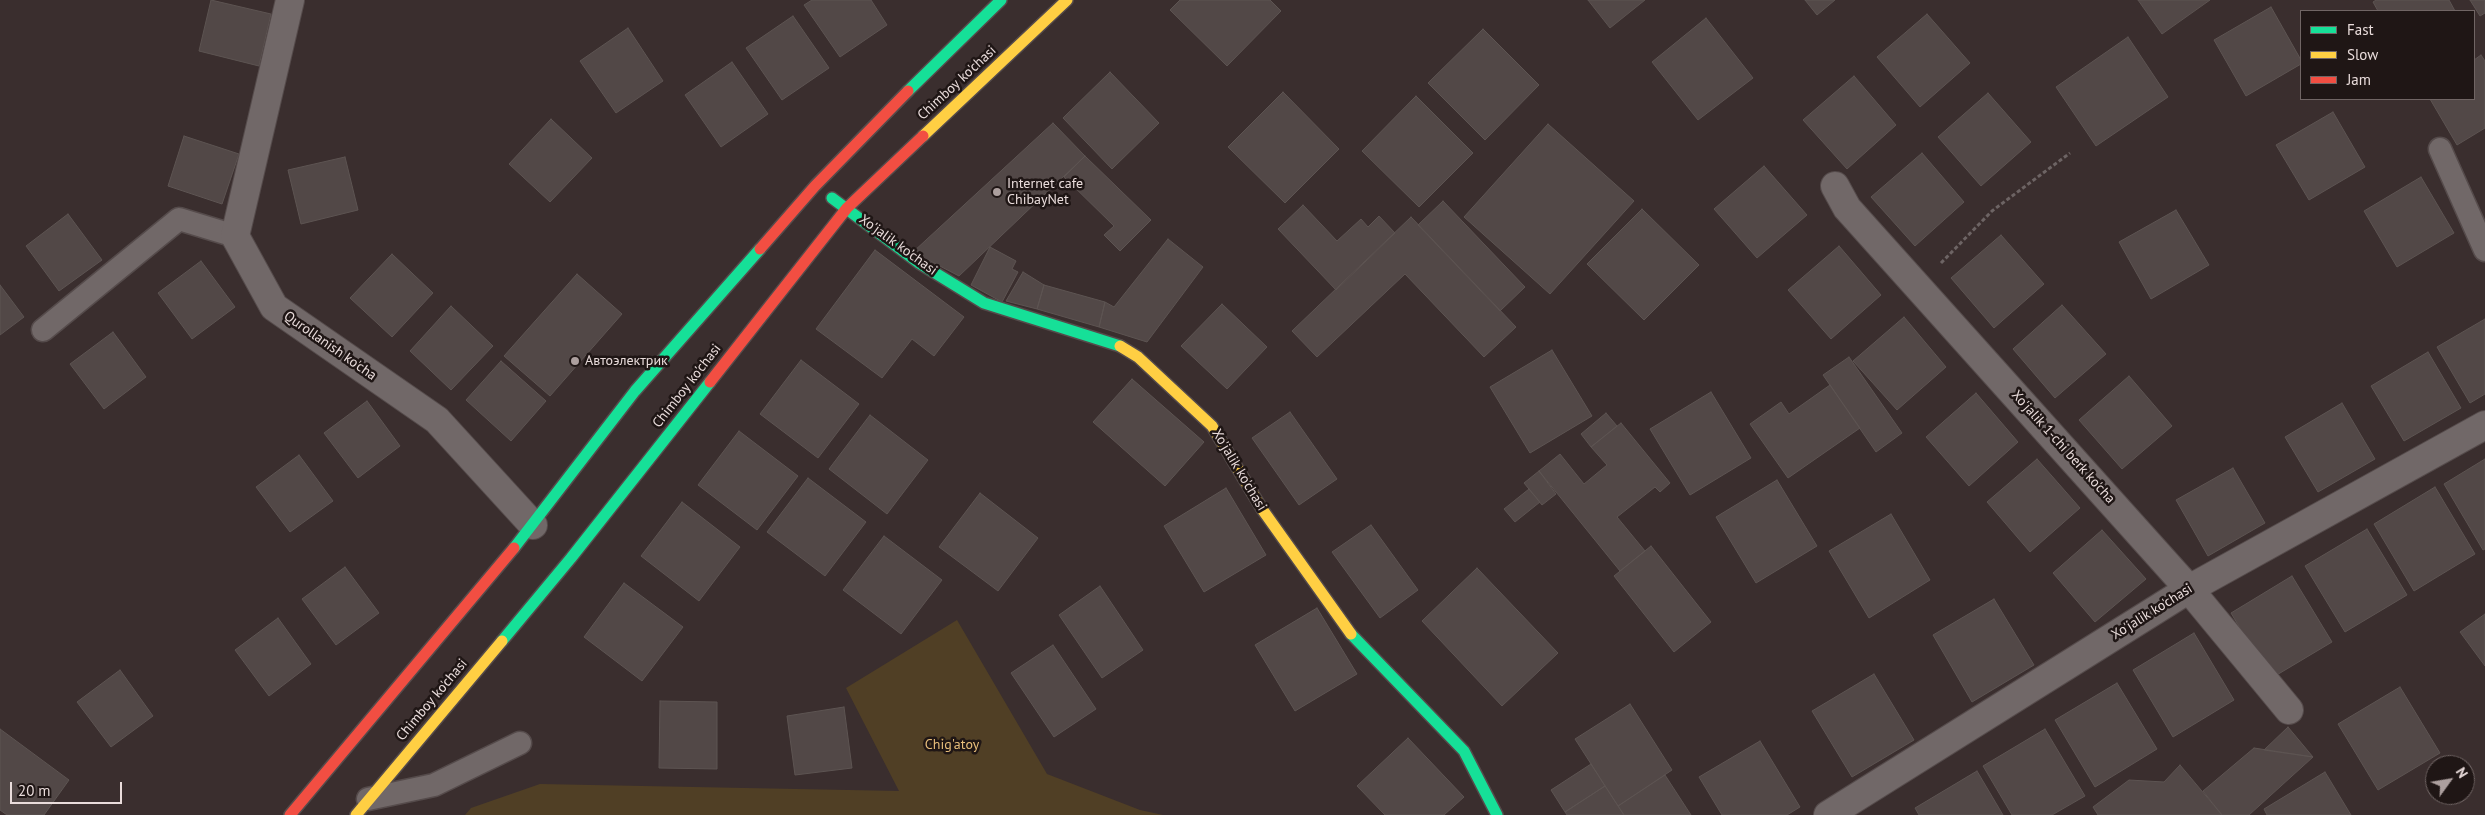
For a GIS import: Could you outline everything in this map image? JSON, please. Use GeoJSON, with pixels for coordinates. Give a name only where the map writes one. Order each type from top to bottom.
{"type":"FeatureCollection","features":[{"type":"Feature","properties":{"kind":"main road","name":"Chimboy ko'chasi"},"geometry":{"type":"LineString","coordinates":[[290,815],[323,773],[533,525],[635,391],[814,186],[951,47],[1001,0]]}},
{"type":"Feature","properties":{"kind":"main road","name":"Chimboy ko'chasi"},"geometry":{"type":"LineString","coordinates":[[362,807],[571,558],[847,208],[1067,0]]}},
{"type":"Feature","properties":{"kind":"main road","name":"Xo'jalik ko'chasi"},"geometry":{"type":"LineString","coordinates":[[814,186],[847,208],[920,263],[984,303],[1119,345],[1138,358],[1199,414],[1212,426],[1262,509],[1354,638],[1464,751],[1497,815]]}},
{"type":"Feature","properties":{"kind":"street"},"geometry":{"type":"LineString","coordinates":[[235,236],[290,0]]}},
{"type":"Feature","properties":{"kind":"street","name":"Xo'jalik 1-chi berk ko'cha"},"geometry":{"type":"LineString","coordinates":[[1835,186],[1847,208],[2189,589],[2289,710]]}},
{"type":"Feature","properties":{"kind":"street","name":"Qurollanish ko'cha"},"geometry":{"type":"LineString","coordinates":[[235,236],[274,307],[437,420],[533,525]]}},
{"type":"Feature","properties":{"kind":"street","name":"Xo'jalik ko'chasi"},"geometry":{"type":"LineString","coordinates":[[1828,815],[2189,589],[2485,425]]}},
{"type":"Feature","properties":{"kind":"lane"},"geometry":{"type":"LineString","coordinates":[[2440,150],[2485,250]]}},
{"type":"Feature","properties":{"kind":"lane"},"geometry":{"type":"LineString","coordinates":[[43,330],[179,219],[235,236]]}},
{"type":"Feature","properties":{"kind":"lane"},"geometry":{"type":"LineString","coordinates":[[362,807],[434,785],[520,743]]}},
{"type":"Feature","properties":{"kind":"path"},"geometry":{"type":"LineString","coordinates":[[1918,287],[1992,211],[2070,153]]}},
{"type":"Feature","properties":{"kind":"green space","name":"Chig'atoy"},"geometry":{"type":"Polygon","coordinates":[[[957,620],[1047,774],[1140,810],[1163,815],[465,815],[471,808],[540,784],[899,791],[846,688],[957,620]]]}},
{"type":"Feature","properties":{"kind":"building"},"geometry":{"type":"Polygon","coordinates":[[[211,0],[271,14],[259,66],[199,51],[211,0]]]}},
{"type":"Feature","properties":{"kind":"building"},"geometry":{"type":"Polygon","coordinates":[[[812,0],[871,0],[887,25],[840,57],[804,5],[812,0]]]}},
{"type":"Feature","properties":{"kind":"building"},"geometry":{"type":"Polygon","coordinates":[[[1180,0],[1270,0],[1281,11],[1227,66],[1170,10],[1180,0]]]}},
{"type":"Feature","properties":{"kind":"building"},"geometry":{"type":"Polygon","coordinates":[[[1588,0],[1645,0],[1610,28],[1588,0]]]}},
{"type":"Feature","properties":{"kind":"building"},"geometry":{"type":"Polygon","coordinates":[[[1805,0],[1835,0],[1817,15],[1805,0]]]}},
{"type":"Feature","properties":{"kind":"building"},"geometry":{"type":"Polygon","coordinates":[[[2138,0],[2210,0],[2162,34],[2138,0]]]}},
{"type":"Feature","properties":{"kind":"building"},"geometry":{"type":"Polygon","coordinates":[[[2376,0],[2449,0],[2454,10],[2377,10],[2373,2],[2376,0]]]}},
{"type":"Feature","properties":{"kind":"building"},"geometry":{"type":"Polygon","coordinates":[[[2470,0],[2485,0],[2485,13],[2480,16],[2470,0]]]}},
{"type":"Feature","properties":{"kind":"building"},"geometry":{"type":"Polygon","coordinates":[[[2271,7],[2300,58],[2300,65],[2246,96],[2214,40],[2271,7]]]}},
{"type":"Feature","properties":{"kind":"building"},"geometry":{"type":"Polygon","coordinates":[[[1927,14],[1970,63],[1920,107],[1877,57],[1927,14]]]}},
{"type":"Feature","properties":{"kind":"building"},"geometry":{"type":"Polygon","coordinates":[[[793,16],[829,68],[782,100],[746,48],[793,16]]]}},
{"type":"Feature","properties":{"kind":"building"},"geometry":{"type":"Polygon","coordinates":[[[1706,18],[1753,78],[1698,120],[1652,62],[1706,18]]]}},
{"type":"Feature","properties":{"kind":"building"},"geometry":{"type":"Polygon","coordinates":[[[628,28],[663,81],[616,113],[580,61],[628,28]]]}},
{"type":"Feature","properties":{"kind":"building"},"geometry":{"type":"Polygon","coordinates":[[[1483,29],[1539,85],[1485,140],[1428,83],[1483,29]]]}},
{"type":"Feature","properties":{"kind":"building"},"geometry":{"type":"Polygon","coordinates":[[[2128,37],[2168,97],[2096,146],[2056,87],[2128,37]]]}},
{"type":"Feature","properties":{"kind":"building"},"geometry":{"type":"Polygon","coordinates":[[[2481,55],[2485,61],[2485,128],[2457,145],[2431,100],[2475,100],[2475,59],[2481,55]]]}},
{"type":"Feature","properties":{"kind":"building"},"geometry":{"type":"Polygon","coordinates":[[[732,62],[768,114],[721,147],[685,95],[732,62]]]}},
{"type":"Feature","properties":{"kind":"building"},"geometry":{"type":"Polygon","coordinates":[[[1110,72],[1159,123],[1112,169],[1063,118],[1110,72]]]}},
{"type":"Feature","properties":{"kind":"building"},"geometry":{"type":"Polygon","coordinates":[[[1854,76],[1896,125],[1847,169],[1803,120],[1854,76]]]}},
{"type":"Feature","properties":{"kind":"building"},"geometry":{"type":"Polygon","coordinates":[[[1283,92],[1339,149],[1285,203],[1228,147],[1283,92]]]}},
{"type":"Feature","properties":{"kind":"building"},"geometry":{"type":"Polygon","coordinates":[[[1988,93],[2031,142],[1981,186],[1938,137],[1988,93]]]}},
{"type":"Feature","properties":{"kind":"building"},"geometry":{"type":"Polygon","coordinates":[[[1416,96],[1473,153],[1419,207],[1362,151],[1416,96]]]}},
{"type":"Feature","properties":{"kind":"building"},"geometry":{"type":"Polygon","coordinates":[[[2333,112],[2365,167],[2309,200],[2276,145],[2333,112]]]}},
{"type":"Feature","properties":{"kind":"building"},"geometry":{"type":"Polygon","coordinates":[[[551,119],[592,158],[550,202],[509,164],[551,119]]]}},
{"type":"Feature","properties":{"kind":"building"},"geometry":{"type":"Polygon","coordinates":[[[1053,123],[1085,156],[959,276],[913,252],[1053,123]]]}},
{"type":"Feature","properties":{"kind":"building"},"geometry":{"type":"Polygon","coordinates":[[[1548,124],[1634,201],[1550,294],[1464,217],[1548,124]]]}},
{"type":"Feature","properties":{"kind":"building"},"geometry":{"type":"Polygon","coordinates":[[[184,136],[239,154],[222,204],[168,186],[184,136]]]}},
{"type":"Feature","properties":{"kind":"building"},"geometry":{"type":"Polygon","coordinates":[[[1922,153],[1964,202],[1915,246],[1871,197],[1922,153]]]}},
{"type":"Feature","properties":{"kind":"building"},"geometry":{"type":"Polygon","coordinates":[[[1085,156],[1151,220],[1120,251],[1104,235],[1114,226],[1064,177],[1085,156]]]}},
{"type":"Feature","properties":{"kind":"building"},"geometry":{"type":"Polygon","coordinates":[[[345,157],[358,210],[301,224],[288,170],[345,157]]]}},
{"type":"Feature","properties":{"kind":"building"},"geometry":{"type":"Polygon","coordinates":[[[1764,166],[1807,215],[1757,258],[1714,209],[1764,166]]]}},
{"type":"Feature","properties":{"kind":"building"},"geometry":{"type":"Polygon","coordinates":[[[2421,177],[2454,233],[2397,267],[2364,211],[2421,177]]]}},
{"type":"Feature","properties":{"kind":"building"},"geometry":{"type":"Polygon","coordinates":[[[1443,201],[1525,287],[1500,311],[1418,225],[1443,201]]]}},
{"type":"Feature","properties":{"kind":"building"},"geometry":{"type":"Polygon","coordinates":[[[1303,205],[1337,241],[1361,219],[1368,227],[1379,216],[1395,233],[1336,290],[1278,229],[1303,205]]]}},
{"type":"Feature","properties":{"kind":"building"},"geometry":{"type":"Polygon","coordinates":[[[1642,209],[1699,265],[1644,320],[1587,264],[1642,209]]]}},
{"type":"Feature","properties":{"kind":"building"},"geometry":{"type":"Polygon","coordinates":[[[2176,210],[2209,265],[2151,299],[2119,242],[2176,210]]]}},
{"type":"Feature","properties":{"kind":"building"},"geometry":{"type":"Polygon","coordinates":[[[68,214],[102,260],[59,291],[26,246],[68,214]]]}},
{"type":"Feature","properties":{"kind":"building"},"geometry":{"type":"Polygon","coordinates":[[[1411,217],[1516,327],[1484,357],[1405,274],[1317,357],[1292,331],[1411,217]]]}},
{"type":"Feature","properties":{"kind":"building"},"geometry":{"type":"Polygon","coordinates":[[[2001,235],[2044,284],[1994,328],[1951,278],[2001,235]]]}},
{"type":"Feature","properties":{"kind":"building"},"geometry":{"type":"Polygon","coordinates":[[[1168,239],[1203,267],[1147,342],[1099,327],[1105,302],[1114,307],[1168,239]]]}},
{"type":"Feature","properties":{"kind":"building"},"geometry":{"type":"Polygon","coordinates":[[[1839,246],[1881,295],[1831,339],[1788,290],[1839,246]]]}},
{"type":"Feature","properties":{"kind":"building"},"geometry":{"type":"Polygon","coordinates":[[[990,247],[1016,261],[1012,269],[1018,272],[1002,302],[971,285],[990,247]]]}},
{"type":"Feature","properties":{"kind":"building"},"geometry":{"type":"Polygon","coordinates":[[[875,250],[964,317],[934,356],[912,339],[882,378],[816,329],[875,250]]]}},
{"type":"Feature","properties":{"kind":"building"},"geometry":{"type":"Polygon","coordinates":[[[392,254],[433,293],[392,337],[350,298],[392,254]]]}},
{"type":"Feature","properties":{"kind":"building"},"geometry":{"type":"Polygon","coordinates":[[[201,261],[235,307],[192,339],[158,293],[201,261]]]}},
{"type":"Feature","properties":{"kind":"building"},"geometry":{"type":"Polygon","coordinates":[[[1023,272],[1044,285],[1037,309],[1006,301],[1023,272]]]}},
{"type":"Feature","properties":{"kind":"building"},"geometry":{"type":"Polygon","coordinates":[[[577,274],[622,314],[550,396],[504,356],[577,274]]]}},
{"type":"Feature","properties":{"kind":"building"},"geometry":{"type":"Polygon","coordinates":[[[0,285],[24,317],[0,335],[0,285]]]}},
{"type":"Feature","properties":{"kind":"building"},"geometry":{"type":"Polygon","coordinates":[[[1044,285],[1105,302],[1099,327],[1037,309],[1044,285]]]}},
{"type":"Feature","properties":{"kind":"building"},"geometry":{"type":"Polygon","coordinates":[[[1222,304],[1267,347],[1227,389],[1181,346],[1222,304]]]}},
{"type":"Feature","properties":{"kind":"building"},"geometry":{"type":"Polygon","coordinates":[[[2062,305],[2106,354],[2055,398],[2013,349],[2062,305]]]}},
{"type":"Feature","properties":{"kind":"building"},"geometry":{"type":"Polygon","coordinates":[[[451,306],[493,346],[451,390],[410,351],[451,306]]]}},
{"type":"Feature","properties":{"kind":"building"},"geometry":{"type":"Polygon","coordinates":[[[1904,317],[1946,367],[1897,410],[1853,361],[1904,317]]]}},
{"type":"Feature","properties":{"kind":"building"},"geometry":{"type":"Polygon","coordinates":[[[2485,319],[2485,394],[2470,403],[2437,347],[2485,319]]]}},
{"type":"Feature","properties":{"kind":"building"},"geometry":{"type":"Polygon","coordinates":[[[113,332],[146,377],[104,409],[70,364],[113,332]]]}},
{"type":"Feature","properties":{"kind":"building"},"geometry":{"type":"Polygon","coordinates":[[[1552,350],[1592,416],[1530,453],[1490,387],[1552,350]]]}},
{"type":"Feature","properties":{"kind":"building"},"geometry":{"type":"Polygon","coordinates":[[[2428,352],[2461,408],[2404,441],[2371,386],[2428,352]]]}},
{"type":"Feature","properties":{"kind":"building"},"geometry":{"type":"Polygon","coordinates":[[[1849,357],[1902,433],[1876,452],[1823,375],[1849,357]]]}},
{"type":"Feature","properties":{"kind":"building"},"geometry":{"type":"Polygon","coordinates":[[[801,360],[859,404],[818,458],[760,414],[801,360]]]}},
{"type":"Feature","properties":{"kind":"building"},"geometry":{"type":"Polygon","coordinates":[[[501,361],[546,401],[511,441],[466,400],[501,361]]]}},
{"type":"Feature","properties":{"kind":"building"},"geometry":{"type":"Polygon","coordinates":[[[2129,376],[2172,426],[2122,469],[2079,420],[2129,376]]]}},
{"type":"Feature","properties":{"kind":"building"},"geometry":{"type":"Polygon","coordinates":[[[1132,379],[1204,442],[1165,486],[1093,422],[1132,379]]]}},
{"type":"Feature","properties":{"kind":"building"},"geometry":{"type":"Polygon","coordinates":[[[1830,385],[1860,428],[1788,478],[1750,424],[1781,402],[1789,414],[1830,385]]]}},
{"type":"Feature","properties":{"kind":"building"},"geometry":{"type":"Polygon","coordinates":[[[1711,392],[1751,458],[1690,495],[1650,429],[1711,392]]]}},
{"type":"Feature","properties":{"kind":"building"},"geometry":{"type":"Polygon","coordinates":[[[1976,393],[2018,442],[1969,486],[1926,437],[1976,393]]]}},
{"type":"Feature","properties":{"kind":"building"},"geometry":{"type":"Polygon","coordinates":[[[367,401],[400,446],[358,478],[324,433],[367,401]]]}},
{"type":"Feature","properties":{"kind":"building"},"geometry":{"type":"Polygon","coordinates":[[[2342,403],[2375,459],[2318,492],[2285,437],[2342,403]]]}},
{"type":"Feature","properties":{"kind":"building"},"geometry":{"type":"Polygon","coordinates":[[[1290,412],[1337,479],[1299,505],[1252,438],[1290,412]]]}},
{"type":"Feature","properties":{"kind":"building"},"geometry":{"type":"Polygon","coordinates":[[[1606,413],[1617,426],[1591,447],[1581,434],[1606,413]]]}},
{"type":"Feature","properties":{"kind":"building"},"geometry":{"type":"Polygon","coordinates":[[[870,415],[928,460],[887,514],[829,469],[870,415]]]}},
{"type":"Feature","properties":{"kind":"building"},"geometry":{"type":"Polygon","coordinates":[[[1621,423],[1670,483],[1660,492],[1655,487],[1617,517],[1645,551],[1620,571],[1539,471],[1560,454],[1584,484],[1607,465],[1591,447],[1621,423]]]}},
{"type":"Feature","properties":{"kind":"building"},"geometry":{"type":"Polygon","coordinates":[[[739,431],[798,476],[757,530],[698,485],[739,431]]]}},
{"type":"Feature","properties":{"kind":"building"},"geometry":{"type":"Polygon","coordinates":[[[299,455],[333,501],[290,532],[256,487],[299,455]]]}},
{"type":"Feature","properties":{"kind":"building"},"geometry":{"type":"Polygon","coordinates":[[[2037,459],[2080,508],[2030,552],[1987,502],[2037,459]]]}},
{"type":"Feature","properties":{"kind":"building"},"geometry":{"type":"Polygon","coordinates":[[[2485,459],[2485,549],[2483,550],[2444,484],[2485,459]]]}},
{"type":"Feature","properties":{"kind":"building"},"geometry":{"type":"Polygon","coordinates":[[[2233,468],[2265,523],[2208,556],[2176,500],[2233,468]]]}},
{"type":"Feature","properties":{"kind":"building"},"geometry":{"type":"Polygon","coordinates":[[[1539,471],[1556,494],[1542,505],[1524,483],[1539,471]]]}},
{"type":"Feature","properties":{"kind":"building"},"geometry":{"type":"Polygon","coordinates":[[[808,478],[866,522],[825,576],[767,532],[808,478]]]}},
{"type":"Feature","properties":{"kind":"building"},"geometry":{"type":"Polygon","coordinates":[[[1777,480],[1817,546],[1756,583],[1716,517],[1777,480]]]}},
{"type":"Feature","properties":{"kind":"building"},"geometry":{"type":"Polygon","coordinates":[[[2435,487],[2475,554],[2414,591],[2374,524],[2435,487]]]}},
{"type":"Feature","properties":{"kind":"building"},"geometry":{"type":"Polygon","coordinates":[[[1226,488],[1266,555],[1204,592],[1164,526],[1226,488]]]}},
{"type":"Feature","properties":{"kind":"building"},"geometry":{"type":"Polygon","coordinates":[[[1529,489],[1540,502],[1515,522],[1504,509],[1529,489]]]}},
{"type":"Feature","properties":{"kind":"building"},"geometry":{"type":"Polygon","coordinates":[[[980,493],[1038,538],[998,591],[939,547],[980,493]]]}},
{"type":"Feature","properties":{"kind":"building"},"geometry":{"type":"Polygon","coordinates":[[[682,502],[740,547],[699,601],[641,556],[682,502]]]}},
{"type":"Feature","properties":{"kind":"building"},"geometry":{"type":"Polygon","coordinates":[[[1891,514],[1930,580],[1869,618],[1829,551],[1891,514]]]}},
{"type":"Feature","properties":{"kind":"building"},"geometry":{"type":"Polygon","coordinates":[[[1371,525],[1418,590],[1380,618],[1332,552],[1371,525]]]}},
{"type":"Feature","properties":{"kind":"building"},"geometry":{"type":"Polygon","coordinates":[[[2367,529],[2407,595],[2345,632],[2305,566],[2367,529]]]}},
{"type":"Feature","properties":{"kind":"building"},"geometry":{"type":"Polygon","coordinates":[[[2102,530],[2146,579],[2095,622],[2053,573],[2102,530]]]}},
{"type":"Feature","properties":{"kind":"building"},"geometry":{"type":"Polygon","coordinates":[[[884,536],[942,580],[901,634],[843,590],[884,536]]]}},
{"type":"Feature","properties":{"kind":"building"},"geometry":{"type":"Polygon","coordinates":[[[1651,546],[1711,622],[1674,652],[1614,576],[1651,546]]]}},
{"type":"Feature","properties":{"kind":"building"},"geometry":{"type":"Polygon","coordinates":[[[345,567],[379,613],[336,645],[302,599],[345,567]]]}},
{"type":"Feature","properties":{"kind":"building"},"geometry":{"type":"Polygon","coordinates":[[[1477,568],[1558,653],[1502,706],[1422,621],[1477,568]]]}},
{"type":"Feature","properties":{"kind":"building"},"geometry":{"type":"Polygon","coordinates":[[[2292,576],[2332,642],[2270,679],[2231,613],[2292,576]]]}},
{"type":"Feature","properties":{"kind":"building"},"geometry":{"type":"Polygon","coordinates":[[[624,583],[683,627],[642,681],[584,637],[624,583]]]}},
{"type":"Feature","properties":{"kind":"building"},"geometry":{"type":"Polygon","coordinates":[[[1100,586],[1143,650],[1102,678],[1059,615],[1100,586]]]}},
{"type":"Feature","properties":{"kind":"building"},"geometry":{"type":"Polygon","coordinates":[[[1994,599],[2034,665],[1972,702],[1933,635],[1994,599]]]}},
{"type":"Feature","properties":{"kind":"building"},"geometry":{"type":"Polygon","coordinates":[[[1317,608],[1357,674],[1295,711],[1255,645],[1317,608]]]}},
{"type":"Feature","properties":{"kind":"building"},"geometry":{"type":"Polygon","coordinates":[[[2485,614],[2485,666],[2460,632],[2485,614]]]}},
{"type":"Feature","properties":{"kind":"building"},"geometry":{"type":"Polygon","coordinates":[[[278,618],[311,664],[269,696],[235,650],[278,618]]]}},
{"type":"Feature","properties":{"kind":"building"},"geometry":{"type":"Polygon","coordinates":[[[2194,633],[2234,700],[2173,737],[2133,670],[2194,633]]]}},
{"type":"Feature","properties":{"kind":"building"},"geometry":{"type":"Polygon","coordinates":[[[1053,645],[1096,709],[1054,737],[1011,673],[1053,645]]]}},
{"type":"Feature","properties":{"kind":"building"},"geometry":{"type":"Polygon","coordinates":[[[120,670],[153,716],[111,747],[77,702],[120,670]]]}},
{"type":"Feature","properties":{"kind":"building"},"geometry":{"type":"Polygon","coordinates":[[[1874,674],[1914,740],[1852,777],[1812,711],[1874,674]]]}},
{"type":"Feature","properties":{"kind":"building"},"geometry":{"type":"Polygon","coordinates":[[[2117,683],[2157,749],[2095,787],[2055,720],[2117,683]]]}},
{"type":"Feature","properties":{"kind":"building"},"geometry":{"type":"Polygon","coordinates":[[[2400,687],[2440,753],[2437,755],[2425,755],[2425,762],[2378,790],[2338,724],[2400,687]]]}},
{"type":"Feature","properties":{"kind":"building"},"geometry":{"type":"Polygon","coordinates":[[[660,701],[717,702],[717,769],[659,768],[660,701]]]}},
{"type":"Feature","properties":{"kind":"building"},"geometry":{"type":"Polygon","coordinates":[[[1630,704],[1672,770],[1618,806],[1575,739],[1630,704]]]}},
{"type":"Feature","properties":{"kind":"building"},"geometry":{"type":"Polygon","coordinates":[[[844,707],[852,768],[795,775],[787,716],[844,707]]]}},
{"type":"Feature","properties":{"kind":"building"},"geometry":{"type":"Polygon","coordinates":[[[2288,727],[2313,757],[2264,750],[2288,727]]]}},
{"type":"Feature","properties":{"kind":"building"},"geometry":{"type":"Polygon","coordinates":[[[0,729],[69,780],[44,815],[7,815],[0,810],[0,729]]]}},
{"type":"Feature","properties":{"kind":"building"},"geometry":{"type":"Polygon","coordinates":[[[2045,729],[2085,796],[2052,815],[2012,815],[1983,766],[2045,729]]]}},
{"type":"Feature","properties":{"kind":"building"},"geometry":{"type":"Polygon","coordinates":[[[1408,738],[1464,797],[1444,815],[1385,815],[1357,786],[1408,738]]]}},
{"type":"Feature","properties":{"kind":"building"},"geometry":{"type":"Polygon","coordinates":[[[1760,741],[1800,807],[1787,815],[1722,815],[1699,777],[1760,741]]]}},
{"type":"Feature","properties":{"kind":"building"},"geometry":{"type":"Polygon","coordinates":[[[2254,748],[2313,757],[2249,815],[2222,815],[2203,791],[2254,748]]]}},
{"type":"Feature","properties":{"kind":"building"},"geometry":{"type":"Polygon","coordinates":[[[1591,764],[1605,786],[1565,812],[1551,790],[1591,764]]]}},
{"type":"Feature","properties":{"kind":"building"},"geometry":{"type":"Polygon","coordinates":[[[2180,765],[2222,815],[2098,815],[2093,807],[2129,780],[2164,782],[2180,765]]]}},
{"type":"Feature","properties":{"kind":"building"},"geometry":{"type":"Polygon","coordinates":[[[1977,771],[2003,815],[1919,815],[1915,808],[1977,771]]]}},
{"type":"Feature","properties":{"kind":"building"},"geometry":{"type":"Polygon","coordinates":[[[2325,772],[2351,815],[2267,815],[2264,809],[2325,772]]]}},
{"type":"Feature","properties":{"kind":"building"},"geometry":{"type":"Polygon","coordinates":[[[1665,775],[1691,815],[1624,815],[1618,806],[1665,775]]]}},
{"type":"Feature","properties":{"kind":"building"},"geometry":{"type":"Polygon","coordinates":[[[1605,786],[1624,815],[1567,815],[1565,812],[1605,786]]]}},
{"type":"Feature","properties":{"kind":"traffic: fast"},"geometry":{"type":"LineString","coordinates":[[908,91],[1001,0]]}},
{"type":"Feature","properties":{"kind":"traffic: fast"},"geometry":{"type":"LineString","coordinates":[[832,198],[919,263],[984,303],[1120,346]]}},
{"type":"Feature","properties":{"kind":"traffic: fast"},"geometry":{"type":"LineString","coordinates":[[514,548],[635,391],[760,249]]}},
{"type":"Feature","properties":{"kind":"traffic: fast"},"geometry":{"type":"LineString","coordinates":[[502,641],[571,558],[710,382]]}},
{"type":"Feature","properties":{"kind":"traffic: fast"},"geometry":{"type":"LineString","coordinates":[[1351,634],[1464,751],[1497,815]]}},
{"type":"Feature","properties":{"kind":"traffic: slow"},"geometry":{"type":"LineString","coordinates":[[923,136],[1067,0]]}},
{"type":"Feature","properties":{"kind":"traffic: slow"},"geometry":{"type":"LineString","coordinates":[[1120,346],[1138,357],[1212,426],[1262,509],[1351,634]]}},
{"type":"Feature","properties":{"kind":"traffic: slow"},"geometry":{"type":"LineString","coordinates":[[356,815],[502,641]]}},
{"type":"Feature","properties":{"kind":"traffic: jam"},"geometry":{"type":"LineString","coordinates":[[760,249],[815,186],[908,91]]}},
{"type":"Feature","properties":{"kind":"traffic: jam"},"geometry":{"type":"LineString","coordinates":[[710,382],[847,208],[923,136]]}},
{"type":"Feature","properties":{"kind":"traffic: jam"},"geometry":{"type":"LineString","coordinates":[[290,815],[514,548]]}},
{"type":"Feature","properties":{"kind":"place","name":"Internet cafe ChibayNet"},"geometry":{"type":"Point","coordinates":[997,192]}},
{"type":"Feature","properties":{"kind":"place","name":"Автоэлектрик"},"geometry":{"type":"Point","coordinates":[575,361]}}]}
